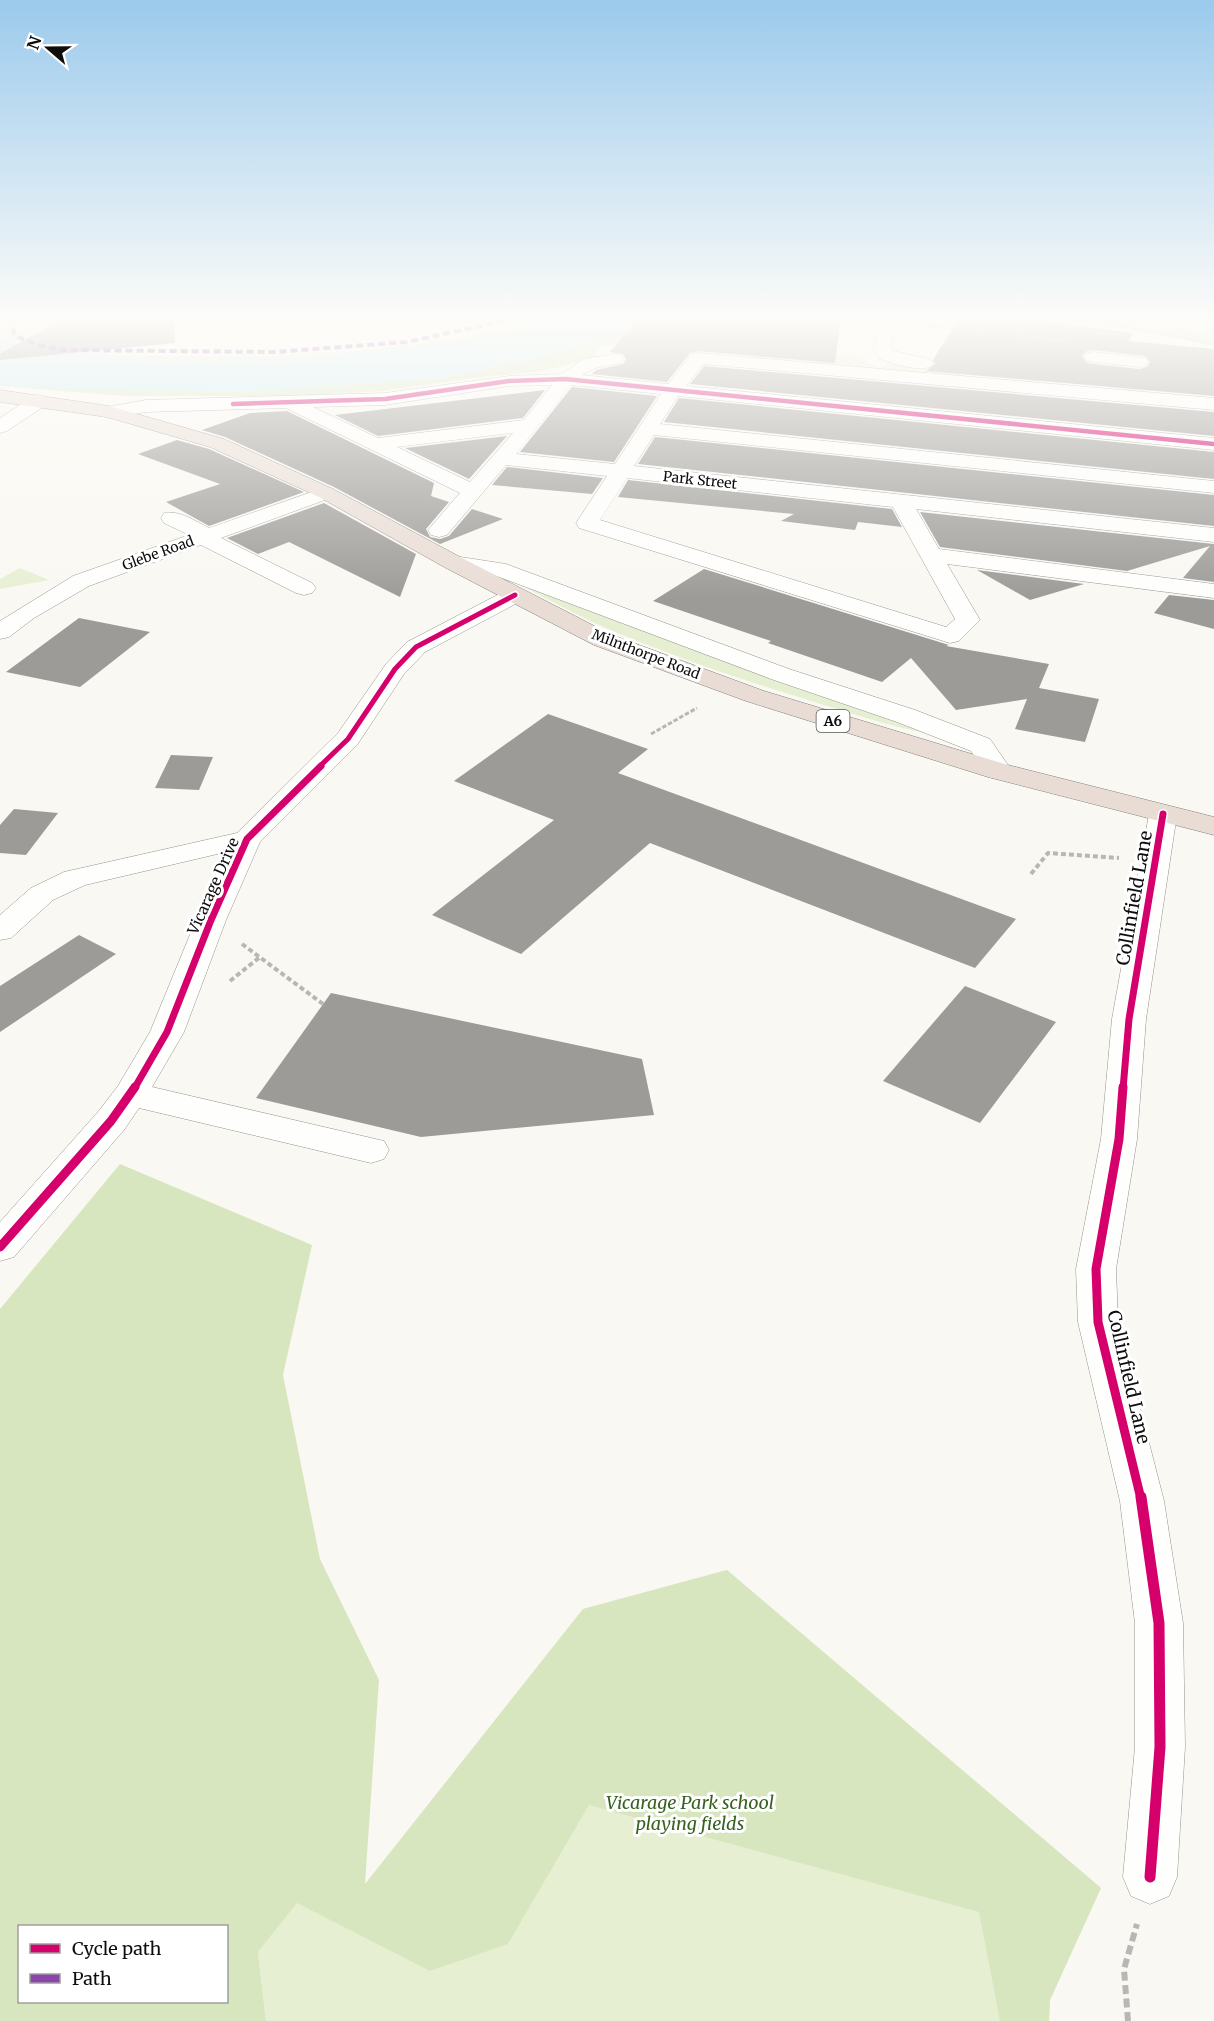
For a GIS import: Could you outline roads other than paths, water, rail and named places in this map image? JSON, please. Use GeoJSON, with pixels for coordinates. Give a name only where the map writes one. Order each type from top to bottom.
{"type":"FeatureCollection","features":[{"type":"Feature","properties":{"kind":"highway","name":"Milnthorpe Road"},"geometry":{"type":"LineString","coordinates":[[105,411],[217,443],[326,493],[454,563],[603,640],[732,687],[998,771],[1214,826]]}},
{"type":"Feature","properties":{"kind":"street"},"geometry":{"type":"LineString","coordinates":[[0,427],[24,411]]}},
{"type":"Feature","properties":{"kind":"street"},"geometry":{"type":"LineString","coordinates":[[109,412],[113,411]]}},
{"type":"Feature","properties":{"kind":"street"},"geometry":{"type":"LineString","coordinates":[[308,411],[472,491]]}},
{"type":"Feature","properties":{"kind":"street"},"geometry":{"type":"LineString","coordinates":[[440,530],[540,411]]}},
{"type":"Feature","properties":{"kind":"street"},"geometry":{"type":"LineString","coordinates":[[661,411],[587,523],[950,636],[968,620],[900,500]]}},
{"type":"Feature","properties":{"kind":"street"},"geometry":{"type":"LineString","coordinates":[[884,411],[1214,444]]}},
{"type":"Feature","properties":{"kind":"street"},"geometry":{"type":"LineString","coordinates":[[927,457],[942,411]]}},
{"type":"Feature","properties":{"kind":"street"},"geometry":{"type":"LineString","coordinates":[[377,444],[530,425]]}},
{"type":"Feature","properties":{"kind":"street"},"geometry":{"type":"LineString","coordinates":[[650,429],[1214,487]]}},
{"type":"Feature","properties":{"kind":"street"},"geometry":{"type":"LineString","coordinates":[[868,497],[885,452]]}},
{"type":"Feature","properties":{"kind":"street","name":"Park Street"},"geometry":{"type":"LineString","coordinates":[[500,458],[1214,535]]}},
{"type":"Feature","properties":{"kind":"street","name":"Glebe Road"},"geometry":{"type":"LineString","coordinates":[[0,632],[26,613],[81,581],[326,493]]}},
{"type":"Feature","properties":{"kind":"street"},"geometry":{"type":"LineString","coordinates":[[172,519],[304,588]]}},
{"type":"Feature","properties":{"kind":"street"},"geometry":{"type":"LineString","coordinates":[[931,555],[1214,591]]}},
{"type":"Feature","properties":{"kind":"street"},"geometry":{"type":"LineString","coordinates":[[454,563],[498,569],[780,674],[939,728],[981,745],[998,771]]}},
{"type":"Feature","properties":{"kind":"street","name":"Vicarage Drive"},"geometry":{"type":"LineString","coordinates":[[0,1247],[111,1121],[131,1094],[167,1032],[211,920],[247,839],[348,739],[395,669],[416,647],[515,595]]}},
{"type":"Feature","properties":{"kind":"street"},"geometry":{"type":"LineString","coordinates":[[0,607],[26,613]]}},
{"type":"Feature","properties":{"kind":"street","name":"Collinfield Lane"},"geometry":{"type":"LineString","coordinates":[[1150,1877],[1160,1747],[1159,1623],[1142,1501],[1098,1322],[1096,1269],[1119,1139],[1128,1019],[1163,814]]}},
{"type":"Feature","properties":{"kind":"street","name":"Vicarage Drive"},"geometry":{"type":"LineString","coordinates":[[0,931],[42,894],[75,878],[247,839]]}},
{"type":"Feature","properties":{"kind":"street"},"geometry":{"type":"LineString","coordinates":[[131,1094],[371,1150]]}},
{"type":"Feature","properties":{"kind":"park label","name":"Vicarage Park school playing fields"},"geometry":{"type":"Point","coordinates":[690,1812]}}]}
